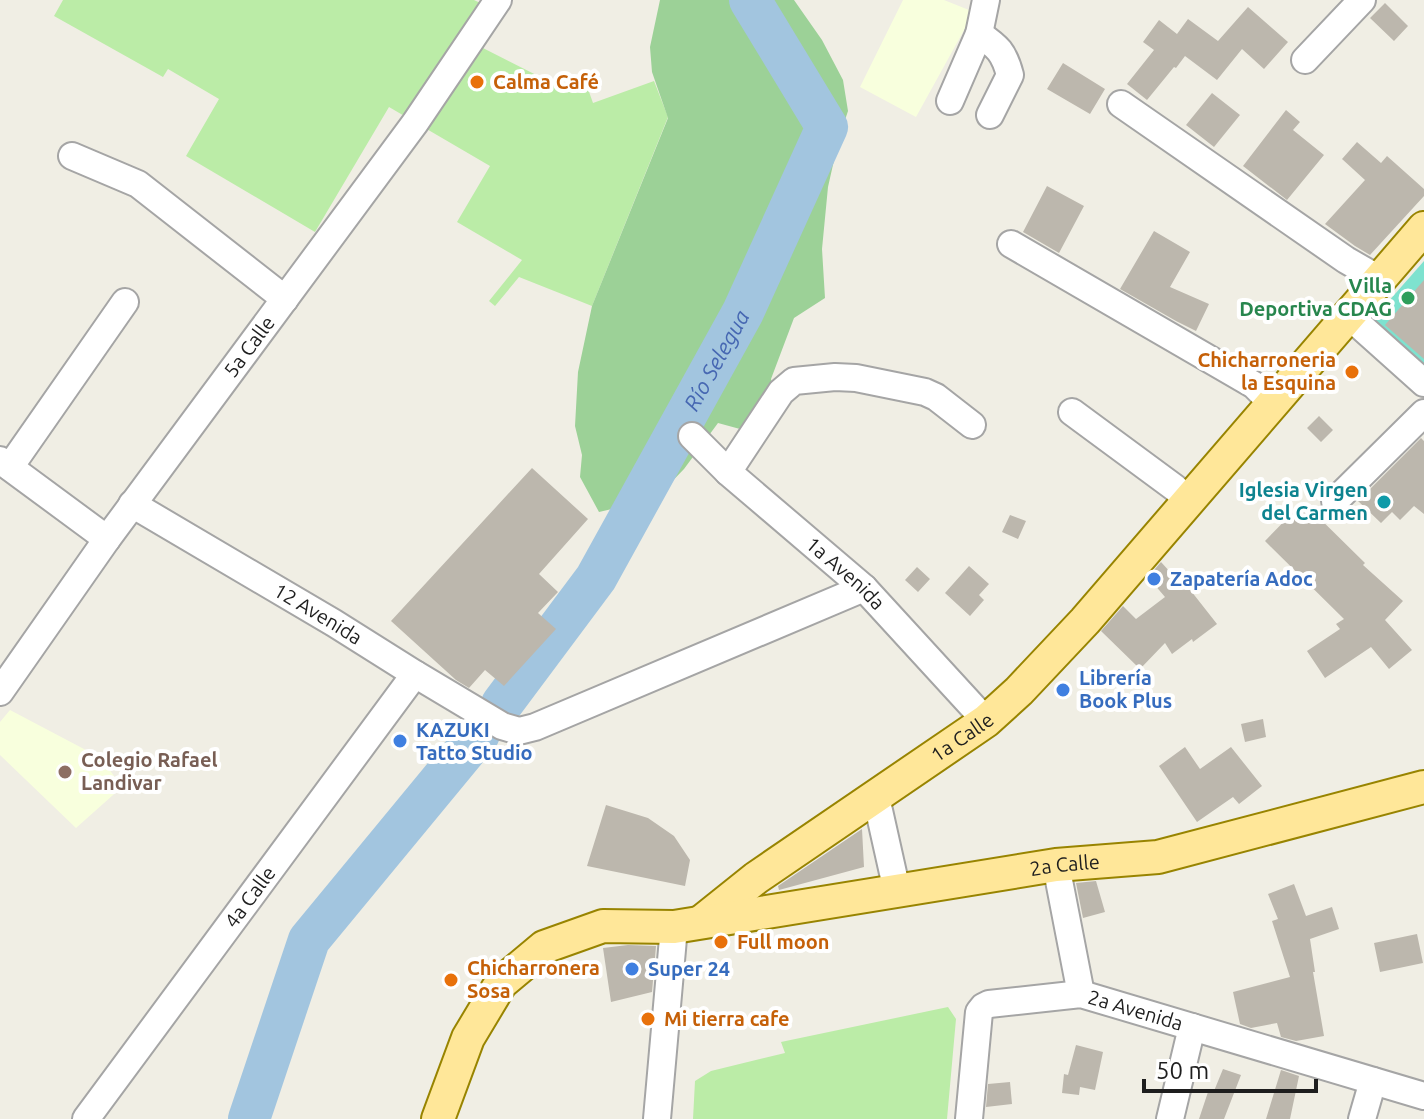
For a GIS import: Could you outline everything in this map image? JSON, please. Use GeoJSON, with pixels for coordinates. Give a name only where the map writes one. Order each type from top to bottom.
{"type":"FeatureCollection","features":[{"type":"Feature","properties":{"kind":"main road","name":"1a Calle"},"geometry":{"type":"LineString","coordinates":[[687,925],[986,721],[1049,661],[1424,228]]}},
{"type":"Feature","properties":{"kind":"main road","name":"2a Calle"},"geometry":{"type":"LineString","coordinates":[[687,925],[1056,865],[1158,857],[1424,787]]}},
{"type":"Feature","properties":{"kind":"main road"},"geometry":{"type":"LineString","coordinates":[[438,1119],[468,1038],[501,983],[544,947],[603,926],[687,925]]}},
{"type":"Feature","properties":{"kind":"street","name":"5a Calle"},"geometry":{"type":"LineString","coordinates":[[0,692],[132,504],[415,123],[498,0]]}},
{"type":"Feature","properties":{"kind":"street"},"geometry":{"type":"LineString","coordinates":[[950,101],[979,34],[986,0]]}},
{"type":"Feature","properties":{"kind":"street"},"geometry":{"type":"LineString","coordinates":[[1305,60],[1362,0]]}},
{"type":"Feature","properties":{"kind":"street"},"geometry":{"type":"LineString","coordinates":[[979,34],[997,46],[1006,59],[1010,75],[990,115]]}},
{"type":"Feature","properties":{"kind":"street"},"geometry":{"type":"LineString","coordinates":[[1121,104],[1346,260],[1379,279]]}},
{"type":"Feature","properties":{"kind":"street"},"geometry":{"type":"LineString","coordinates":[[72,156],[138,184],[285,299]]}},
{"type":"Feature","properties":{"kind":"street"},"geometry":{"type":"LineString","coordinates":[[1011,244],[1254,385],[1272,403]]}},
{"type":"Feature","properties":{"kind":"street"},"geometry":{"type":"LineString","coordinates":[[107,539],[5,463],[125,302]]}},
{"type":"Feature","properties":{"kind":"street"},"geometry":{"type":"LineString","coordinates":[[1348,315],[1424,383]]}},
{"type":"Feature","properties":{"kind":"street"},"geometry":{"type":"LineString","coordinates":[[728,472],[781,392],[794,381],[856,378],[925,392],[972,425]]}},
{"type":"Feature","properties":{"kind":"street"},"geometry":{"type":"LineString","coordinates":[[1072,412],[1188,500]]}},
{"type":"Feature","properties":{"kind":"street"},"geometry":{"type":"LineString","coordinates":[[1335,501],[1424,413]]}},
{"type":"Feature","properties":{"kind":"street","name":"1a Avenida"},"geometry":{"type":"LineString","coordinates":[[692,436],[728,472],[864,588],[986,721]]}},
{"type":"Feature","properties":{"kind":"street","name":"12 Avenida"},"geometry":{"type":"LineString","coordinates":[[132,504],[502,726],[519,731],[535,727],[864,588]]}},
{"type":"Feature","properties":{"kind":"street","name":"4a Calle"},"geometry":{"type":"LineString","coordinates":[[86,1119],[415,674]]}},
{"type":"Feature","properties":{"kind":"street"},"geometry":{"type":"LineString","coordinates":[[876,797],[897,891]]}},
{"type":"Feature","properties":{"kind":"street"},"geometry":{"type":"LineString","coordinates":[[1056,865],[1081,994]]}},
{"type":"Feature","properties":{"kind":"street"},"geometry":{"type":"LineString","coordinates":[[657,1119],[687,925]]}},
{"type":"Feature","properties":{"kind":"street","name":"2a Avenida"},"geometry":{"type":"LineString","coordinates":[[969,1119],[979,1012],[983,1007],[1081,994],[1424,1096]]}},
{"type":"Feature","properties":{"kind":"street"},"geometry":{"type":"LineString","coordinates":[[1170,1119],[1192,1027]]}},
{"type":"Feature","properties":{"kind":"street"},"geometry":{"type":"LineString","coordinates":[[1362,1119],[1373,1081]]}},
{"type":"Feature","properties":{"kind":"shaded area"},"geometry":{"type":"Polygon","coordinates":[[[903,0],[944,0],[974,12],[916,117],[860,87],[903,0]]]}},
{"type":"Feature","properties":{"kind":"shaded area","name":"Villa Deportiva CDAG"},"geometry":{"type":"Polygon","coordinates":[[[1424,261],[1424,389],[1358,336],[1424,261]]]}},
{"type":"Feature","properties":{"kind":"shaded area","name":"Colegio Rafael Landivar"},"geometry":{"type":"Polygon","coordinates":[[[10,710],[101,758],[122,787],[76,828],[0,755],[0,722],[10,710]]]}},
{"type":"Feature","properties":{"kind":"green space"},"geometry":{"type":"Polygon","coordinates":[[[63,0],[474,0],[495,10],[477,45],[562,88],[582,72],[593,103],[654,81],[668,117],[592,306],[519,277],[495,306],[489,301],[522,260],[457,222],[490,166],[389,107],[315,232],[186,156],[219,99],[168,69],[163,77],[54,16],[63,0]]]}},
{"type":"Feature","properties":{"kind":"green space"},"geometry":{"type":"Polygon","coordinates":[[[660,0],[794,0],[822,40],[843,80],[848,111],[828,187],[822,249],[825,298],[794,318],[771,379],[778,408],[740,429],[718,423],[684,469],[655,499],[599,512],[580,477],[582,455],[575,426],[578,372],[592,306],[668,118],[652,72],[650,47],[660,0]]]}},
{"type":"Feature","properties":{"kind":"green space"},"geometry":{"type":"Polygon","coordinates":[[[948,1007],[956,1019],[947,1119],[693,1119],[695,1081],[711,1071],[785,1053],[781,1042],[948,1007]]]}},
{"type":"Feature","properties":{"kind":"building"},"geometry":{"type":"Polygon","coordinates":[[[1385,3],[1408,26],[1394,41],[1370,18],[1385,3]]]}},
{"type":"Feature","properties":{"kind":"building"},"geometry":{"type":"Polygon","coordinates":[[[1248,7],[1288,42],[1264,69],[1242,49],[1217,80],[1185,56],[1147,100],[1127,84],[1154,50],[1143,42],[1159,20],[1177,34],[1188,19],[1218,41],[1248,7]]]}},
{"type":"Feature","properties":{"kind":"building"},"geometry":{"type":"Polygon","coordinates":[[[1063,63],[1105,89],[1090,114],[1047,89],[1063,63]]]}},
{"type":"Feature","properties":{"kind":"building"},"geometry":{"type":"Polygon","coordinates":[[[1212,93],[1240,115],[1214,147],[1186,125],[1212,93]]]}},
{"type":"Feature","properties":{"kind":"building"},"geometry":{"type":"Polygon","coordinates":[[[1286,110],[1300,122],[1293,130],[1324,155],[1287,200],[1243,166],[1286,110]]]}},
{"type":"Feature","properties":{"kind":"building"},"geometry":{"type":"Polygon","coordinates":[[[1357,142],[1381,163],[1387,156],[1424,189],[1424,196],[1370,255],[1325,224],[1365,180],[1342,159],[1357,142]]]}},
{"type":"Feature","properties":{"kind":"building"},"geometry":{"type":"Polygon","coordinates":[[[1047,186],[1084,206],[1059,253],[1023,232],[1047,186]]]}},
{"type":"Feature","properties":{"kind":"building"},"geometry":{"type":"Polygon","coordinates":[[[1154,231],[1190,252],[1170,287],[1209,304],[1196,331],[1120,289],[1154,231]]]}},
{"type":"Feature","properties":{"kind":"building"},"geometry":{"type":"Polygon","coordinates":[[[1424,280],[1424,359],[1385,325],[1424,280]]]}},
{"type":"Feature","properties":{"kind":"building"},"geometry":{"type":"Polygon","coordinates":[[[1319,416],[1333,430],[1321,442],[1307,428],[1319,416]]]}},
{"type":"Feature","properties":{"kind":"building"},"geometry":{"type":"Polygon","coordinates":[[[1421,438],[1424,441],[1424,514],[1414,506],[1400,520],[1392,512],[1381,523],[1358,501],[1421,438]]]}},
{"type":"Feature","properties":{"kind":"building"},"geometry":{"type":"Polygon","coordinates":[[[532,468],[588,519],[539,574],[558,592],[538,613],[556,629],[504,686],[485,670],[469,688],[456,680],[391,621],[532,468]]]}},
{"type":"Feature","properties":{"kind":"building"},"geometry":{"type":"Polygon","coordinates":[[[1303,502],[1365,563],[1363,565],[1403,601],[1385,620],[1412,650],[1389,669],[1371,647],[1325,678],[1307,651],[1340,629],[1336,624],[1344,619],[1265,541],[1303,502]]]}},
{"type":"Feature","properties":{"kind":"building"},"geometry":{"type":"Polygon","coordinates":[[[1010,515],[1026,521],[1018,539],[1002,532],[1010,515]]]}},
{"type":"Feature","properties":{"kind":"building"},"geometry":{"type":"Polygon","coordinates":[[[1161,562],[1181,584],[1184,582],[1217,624],[1172,654],[1165,643],[1140,669],[1101,631],[1123,606],[1136,619],[1165,597],[1148,577],[1161,562]]]}},
{"type":"Feature","properties":{"kind":"building"},"geometry":{"type":"Polygon","coordinates":[[[969,566],[989,584],[979,595],[984,600],[970,616],[945,593],[969,566]]]}},
{"type":"Feature","properties":{"kind":"building"},"geometry":{"type":"Polygon","coordinates":[[[917,567],[930,579],[918,592],[905,580],[917,567]]]}},
{"type":"Feature","properties":{"kind":"building"},"geometry":{"type":"Polygon","coordinates":[[[1263,719],[1266,737],[1245,742],[1241,724],[1263,719]]]}},
{"type":"Feature","properties":{"kind":"building"},"geometry":{"type":"Polygon","coordinates":[[[1185,747],[1200,769],[1231,747],[1262,786],[1239,804],[1233,797],[1197,822],[1159,766],[1185,747]]]}},
{"type":"Feature","properties":{"kind":"building"},"geometry":{"type":"Polygon","coordinates":[[[606,805],[648,818],[674,836],[690,860],[685,886],[587,866],[606,805]]]}},
{"type":"Feature","properties":{"kind":"building"},"geometry":{"type":"Polygon","coordinates":[[[862,829],[864,867],[779,890],[778,886],[862,829]]]}},
{"type":"Feature","properties":{"kind":"building"},"geometry":{"type":"Polygon","coordinates":[[[1096,881],[1105,912],[1083,918],[1076,883],[1096,881]]]}},
{"type":"Feature","properties":{"kind":"building"},"geometry":{"type":"Polygon","coordinates":[[[1294,884],[1306,916],[1332,907],[1339,929],[1310,939],[1324,1036],[1296,1041],[1281,1037],[1277,1023],[1251,1028],[1240,1024],[1233,992],[1290,977],[1272,921],[1278,919],[1268,894],[1294,884]]]}},
{"type":"Feature","properties":{"kind":"building"},"geometry":{"type":"Polygon","coordinates":[[[1417,934],[1423,963],[1380,972],[1374,943],[1417,934]]]}},
{"type":"Feature","properties":{"kind":"building","name":"Super 24"},"geometry":{"type":"Polygon","coordinates":[[[656,946],[652,992],[611,1002],[603,948],[656,946]]]}},
{"type":"Feature","properties":{"kind":"building"},"geometry":{"type":"Polygon","coordinates":[[[1076,1045],[1103,1052],[1095,1090],[1080,1087],[1079,1095],[1062,1093],[1064,1074],[1068,1075],[1076,1045]]]}},
{"type":"Feature","properties":{"kind":"building"},"geometry":{"type":"Polygon","coordinates":[[[1223,1069],[1241,1075],[1224,1119],[1199,1119],[1209,1089],[1214,1091],[1223,1069]]]}},
{"type":"Feature","properties":{"kind":"building"},"geometry":{"type":"Polygon","coordinates":[[[1281,1070],[1299,1076],[1290,1119],[1266,1119],[1281,1070]]]}},
{"type":"Feature","properties":{"kind":"building"},"geometry":{"type":"Polygon","coordinates":[[[1010,1082],[1012,1104],[986,1107],[988,1084],[1010,1082]]]}},
{"type":"Feature","properties":{"kind":"waterway","name":"Río Selegua"},"geometry":{"type":"LineString","coordinates":[[502,704],[596,578],[743,312],[827,127],[750,0]]}},
{"type":"Feature","properties":{"kind":"waterway"},"geometry":{"type":"LineString","coordinates":[[249,1119],[309,940],[479,734]]}},
{"type":"Feature","properties":{"kind":"place","name":"Calma Café"},"geometry":{"type":"Point","coordinates":[477,82]}},
{"type":"Feature","properties":{"kind":"place","name":"Villa Deportiva CDAG"},"geometry":{"type":"Point","coordinates":[1408,298]}},
{"type":"Feature","properties":{"kind":"place","name":"Chicharroneria la Esquina"},"geometry":{"type":"Point","coordinates":[1352,372]}},
{"type":"Feature","properties":{"kind":"place","name":"Iglesia Virgen del Carmen"},"geometry":{"type":"Point","coordinates":[1384,502]}},
{"type":"Feature","properties":{"kind":"place","name":"Zapatería Adoc"},"geometry":{"type":"Point","coordinates":[1154,579]}},
{"type":"Feature","properties":{"kind":"place","name":"Librería Book Plus"},"geometry":{"type":"Point","coordinates":[1063,690]}},
{"type":"Feature","properties":{"kind":"place","name":"KAZUKI Tatto Studio"},"geometry":{"type":"Point","coordinates":[400,741]}},
{"type":"Feature","properties":{"kind":"place","name":"Colegio Rafael Landivar"},"geometry":{"type":"Point","coordinates":[65,772]}},
{"type":"Feature","properties":{"kind":"place","name":"Full moon"},"geometry":{"type":"Point","coordinates":[721,942]}},
{"type":"Feature","properties":{"kind":"place","name":"Super 24"},"geometry":{"type":"Point","coordinates":[632,969]}},
{"type":"Feature","properties":{"kind":"place","name":"Chicharronera Sosa"},"geometry":{"type":"Point","coordinates":[451,980]}},
{"type":"Feature","properties":{"kind":"place","name":"Mi tierra cafe"},"geometry":{"type":"Point","coordinates":[648,1019]}}]}
